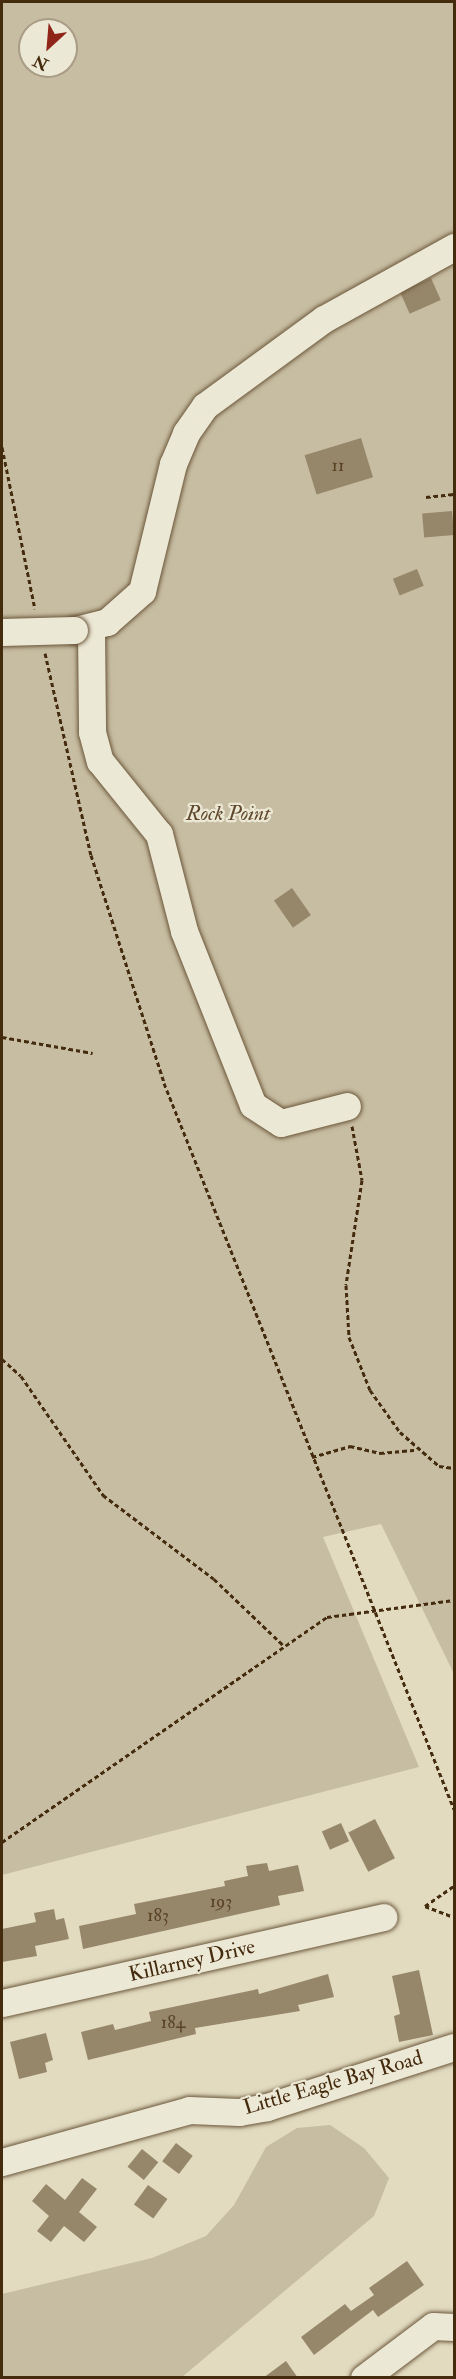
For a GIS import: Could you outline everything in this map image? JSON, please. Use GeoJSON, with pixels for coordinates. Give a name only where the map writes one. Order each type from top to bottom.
{"type":"FeatureCollection","features":[{"type":"Feature","properties":{"kind":"street"},"geometry":{"type":"LineString","coordinates":[[2,632],[83,630],[125,609],[142,591],[173,464],[186,433],[205,406],[324,319],[454,247]]}},
{"type":"Feature","properties":{"kind":"street"},"geometry":{"type":"LineString","coordinates":[[83,630],[92,732],[100,761],[159,834],[184,931],[253,1105],[281,1123],[347,1106]]}},
{"type":"Feature","properties":{"kind":"street","name":"Killarney Drive"},"geometry":{"type":"LineString","coordinates":[[2,2003],[383,1917]]}},
{"type":"Feature","properties":{"kind":"street","name":"Little Eagle Bay Road"},"geometry":{"type":"LineString","coordinates":[[2,2162],[189,2110],[239,2112],[267,2107],[454,2048]]}},
{"type":"Feature","properties":{"kind":"street"},"geometry":{"type":"LineString","coordinates":[[364,2378],[433,2326],[454,2327]]}},
{"type":"Feature","properties":{"kind":"path"},"geometry":{"type":"LineString","coordinates":[[2,447],[37,616]]}},
{"type":"Feature","properties":{"kind":"path"},"geometry":{"type":"LineString","coordinates":[[426,497],[454,494]]}},
{"type":"Feature","properties":{"kind":"path"},"geometry":{"type":"LineString","coordinates":[[45,650],[91,855],[122,957],[199,1180],[454,1809]]}},
{"type":"Feature","properties":{"kind":"path"},"geometry":{"type":"LineString","coordinates":[[2,1037],[93,1053]]}},
{"type":"Feature","properties":{"kind":"path"},"geometry":{"type":"LineString","coordinates":[[347,1106],[362,1180],[346,1285],[349,1337],[370,1390],[416,1450],[439,1466],[454,1468]]}},
{"type":"Feature","properties":{"kind":"path"},"geometry":{"type":"LineString","coordinates":[[2,1359],[21,1376],[104,1495],[214,1579],[283,1645]]}},
{"type":"Feature","properties":{"kind":"path"},"geometry":{"type":"LineString","coordinates":[[312,1457],[350,1446],[380,1453],[416,1450]]}},
{"type":"Feature","properties":{"kind":"path"},"geometry":{"type":"LineString","coordinates":[[2,1842],[283,1645],[327,1617],[373,1608],[454,1600]]}},
{"type":"Feature","properties":{"kind":"path"},"geometry":{"type":"LineString","coordinates":[[454,1886],[425,1906],[454,1917]]}},
{"type":"Feature","properties":{"kind":"green space","name":"Rock Point"},"geometry":{"type":"Polygon","coordinates":[[[2,2],[454,2],[454,1674],[381,1524],[323,1537],[419,1767],[2,1875],[2,2]]]}},
{"type":"Feature","properties":{"kind":"green space"},"geometry":{"type":"Polygon","coordinates":[[[330,2125],[364,2148],[389,2178],[374,2216],[182,2377],[2,2377],[2,2294],[152,2258],[206,2236],[234,2205],[266,2147],[297,2128],[330,2125]]]}},
{"type":"Feature","properties":{"kind":"building"},"geometry":{"type":"Polygon","coordinates":[[[431,278],[441,300],[410,314],[400,292],[431,278]]]}},
{"type":"Feature","properties":{"kind":"building"},"geometry":{"type":"Polygon","coordinates":[[[361,438],[373,477],[317,494],[305,455],[361,438]]]}},
{"type":"Feature","properties":{"kind":"building"},"geometry":{"type":"Polygon","coordinates":[[[452,511],[454,535],[424,538],[422,514],[452,511]]]}},
{"type":"Feature","properties":{"kind":"building"},"geometry":{"type":"Polygon","coordinates":[[[417,569],[424,586],[400,595],[393,579],[417,569]]]}},
{"type":"Feature","properties":{"kind":"building"},"geometry":{"type":"Polygon","coordinates":[[[292,888],[311,915],[293,928],[274,901],[292,888]]]}},
{"type":"Feature","properties":{"kind":"building"},"geometry":{"type":"Polygon","coordinates":[[[375,1819],[395,1858],[368,1872],[348,1833],[375,1819]]]}},
{"type":"Feature","properties":{"kind":"building"},"geometry":{"type":"Polygon","coordinates":[[[341,1823],[349,1841],[330,1850],[322,1832],[341,1823]]]}},
{"type":"Feature","properties":{"kind":"building"},"geometry":{"type":"Polygon","coordinates":[[[267,1863],[269,1871],[298,1865],[304,1891],[278,1896],[280,1905],[83,1949],[79,1926],[136,1914],[134,1904],[225,1886],[224,1881],[248,1876],[246,1866],[267,1863]]]}},
{"type":"Feature","properties":{"kind":"building"},"geometry":{"type":"Polygon","coordinates":[[[54,1909],[56,1920],[64,1918],[69,1939],[35,1946],[37,1956],[2,1962],[2,1929],[36,1922],[34,1913],[54,1909]]]}},
{"type":"Feature","properties":{"kind":"building"},"geometry":{"type":"Polygon","coordinates":[[[419,1970],[433,2035],[399,2042],[394,2016],[400,2014],[392,1976],[419,1970]]]}},
{"type":"Feature","properties":{"kind":"building"},"geometry":{"type":"Polygon","coordinates":[[[328,1974],[334,1997],[298,2005],[300,2011],[195,2028],[196,2034],[88,2060],[81,2032],[113,2024],[115,2030],[151,2021],[149,2012],[258,1989],[259,1994],[328,1974]]]}},
{"type":"Feature","properties":{"kind":"building"},"geometry":{"type":"Polygon","coordinates":[[[46,2033],[53,2060],[45,2063],[47,2072],[19,2079],[10,2042],[46,2033]]]}},
{"type":"Feature","properties":{"kind":"building"},"geometry":{"type":"Polygon","coordinates":[[[176,2143],[193,2156],[179,2174],[162,2161],[176,2143]]]}},
{"type":"Feature","properties":{"kind":"building"},"geometry":{"type":"Polygon","coordinates":[[[142,2149],[158,2162],[144,2180],[128,2167],[142,2149]]]}},
{"type":"Feature","properties":{"kind":"building"},"geometry":{"type":"Polygon","coordinates":[[[82,2178],[97,2189],[79,2212],[97,2227],[84,2242],[64,2226],[51,2242],[37,2231],[49,2216],[32,2201],[46,2184],[65,2200],[82,2178]]]}},
{"type":"Feature","properties":{"kind":"building"},"geometry":{"type":"Polygon","coordinates":[[[148,2185],[167,2199],[153,2219],[134,2204],[148,2185]]]}},
{"type":"Feature","properties":{"kind":"building"},"geometry":{"type":"Polygon","coordinates":[[[407,2261],[424,2285],[378,2317],[373,2310],[314,2355],[301,2337],[345,2304],[351,2311],[374,2295],[369,2288],[407,2261]]]}},
{"type":"Feature","properties":{"kind":"building"},"geometry":{"type":"Polygon","coordinates":[[[286,2361],[298,2378],[263,2378],[286,2361]]]}}]}
